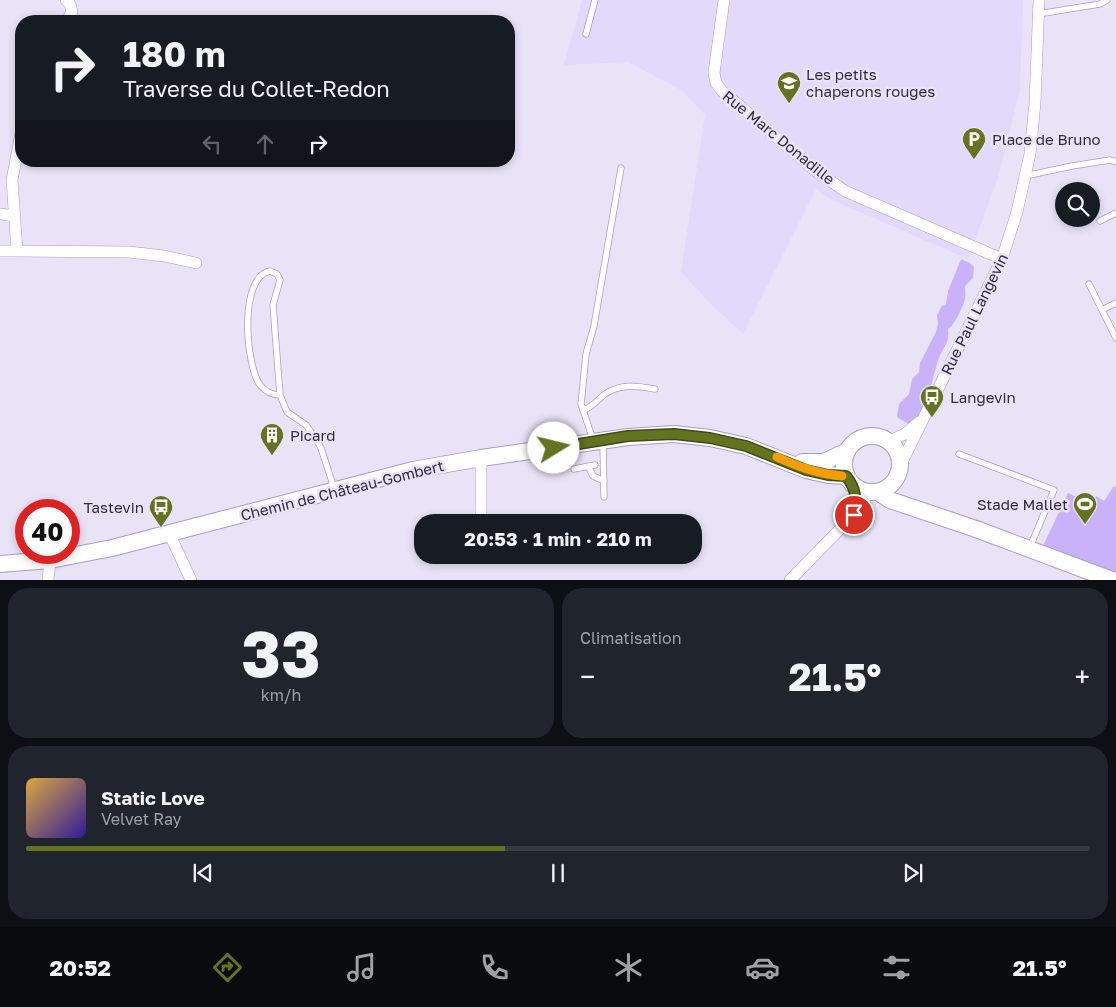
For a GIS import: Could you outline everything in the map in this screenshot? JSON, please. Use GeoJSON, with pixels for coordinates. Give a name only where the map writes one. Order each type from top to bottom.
{"type":"FeatureCollection","features":[{"type":"Feature","properties":{"kind":"street"},"geometry":{"type":"LineString","coordinates":[[66,0],[70,4],[72,12],[70,15]]}},
{"type":"Feature","properties":{"kind":"street","name":"Rue Marc Donadille"},"geometry":{"type":"LineString","coordinates":[[724,0],[714,73],[716,83],[722,92],[816,171],[845,191],[1002,259]]}},
{"type":"Feature","properties":{"kind":"street","name":"Rue Paul Langevin"},"geometry":{"type":"LineString","coordinates":[[902,462],[1002,259],[1018,212],[1030,154],[1035,103],[1039,0]]}},
{"type":"Feature","properties":{"kind":"street"},"geometry":{"type":"LineString","coordinates":[[15,161],[12,180],[17,250]]}},
{"type":"Feature","properties":{"kind":"street"},"geometry":{"type":"LineString","coordinates":[[0,214],[15,216]]}},
{"type":"Feature","properties":{"kind":"street"},"geometry":{"type":"LineString","coordinates":[[0,251],[130,252],[164,256],[196,264]]}},
{"type":"Feature","properties":{"kind":"street","name":"Rue Paul Langevin"},"geometry":{"type":"LineString","coordinates":[[889,441],[904,434],[924,417]]}},
{"type":"Feature","properties":{"kind":"street","name":"Chemin de Château-Gombert"},"geometry":{"type":"LineString","coordinates":[[80,554],[112,548],[413,470],[628,436],[674,434],[710,438],[746,446],[806,470],[861,486],[890,500],[1112,580]]}},
{"type":"Feature","properties":{"kind":"street"},"geometry":{"type":"LineString","coordinates":[[865,436],[878,436],[889,441],[897,450],[902,462],[896,480],[888,488],[861,486],[844,463],[847,451],[854,441],[865,436]]}},
{"type":"Feature","properties":{"kind":"street","name":"Chemin de Château-Gombert"},"geometry":{"type":"LineString","coordinates":[[774,456],[804,462],[824,462],[847,451]]}},
{"type":"Feature","properties":{"kind":"street"},"geometry":{"type":"LineString","coordinates":[[481,458],[481,514]]}},
{"type":"Feature","properties":{"kind":"street"},"geometry":{"type":"LineString","coordinates":[[896,480],[900,492],[912,508]]}},
{"type":"Feature","properties":{"kind":"street"},"geometry":{"type":"LineString","coordinates":[[790,580],[854,515],[861,486]]}},
{"type":"Feature","properties":{"kind":"street"},"geometry":{"type":"LineString","coordinates":[[169,533],[191,580]]}},
{"type":"Feature","properties":{"kind":"street","name":"Chemin de Château-Gombert"},"geometry":{"type":"LineString","coordinates":[[0,564],[15,563]]}},
{"type":"Feature","properties":{"kind":"street"},"geometry":{"type":"LineString","coordinates":[[48,580],[50,564]]}},
{"type":"Feature","properties":{"kind":"lane"},"geometry":{"type":"LineString","coordinates":[[586,34],[595,0]]}},
{"type":"Feature","properties":{"kind":"lane"},"geometry":{"type":"LineString","coordinates":[[1038,14],[1100,4],[1106,0]]}},
{"type":"Feature","properties":{"kind":"lane"},"geometry":{"type":"LineString","coordinates":[[1025,176],[1110,160],[1116,162]]}},
{"type":"Feature","properties":{"kind":"lane"},"geometry":{"type":"LineString","coordinates":[[604,497],[604,481],[598,441],[582,404],[586,354],[594,326],[621,168]]}},
{"type":"Feature","properties":{"kind":"lane"},"geometry":{"type":"LineString","coordinates":[[1100,221],[1116,213]]}},
{"type":"Feature","properties":{"kind":"lane"},"geometry":{"type":"LineString","coordinates":[[280,396],[266,391],[258,381],[248,335],[248,311],[251,294],[260,277],[270,271],[277,274],[280,280],[272,306],[280,396],[287,412],[306,425],[316,439],[321,448],[335,490]]}},
{"type":"Feature","properties":{"kind":"lane"},"geometry":{"type":"LineString","coordinates":[[1089,284],[1116,338]]}},
{"type":"Feature","properties":{"kind":"lane"},"geometry":{"type":"LineString","coordinates":[[1102,310],[1116,303]]}},
{"type":"Feature","properties":{"kind":"lane"},"geometry":{"type":"LineString","coordinates":[[584,410],[593,406],[606,394],[630,385],[655,389]]}},
{"type":"Feature","properties":{"kind":"lane"},"geometry":{"type":"LineString","coordinates":[[958,454],[1054,490],[1029,549]]}},
{"type":"Feature","properties":{"kind":"lane"},"geometry":{"type":"LineString","coordinates":[[574,469],[595,465]]}},
{"type":"Feature","properties":{"kind":"lane"},"geometry":{"type":"LineString","coordinates":[[588,466],[593,476],[604,481]]}},
{"type":"Feature","properties":{"kind":"shaded area"},"geometry":{"type":"Polygon","coordinates":[[[582,0],[1023,0],[1020,91],[999,175],[968,259],[830,199],[816,189],[743,334],[681,272],[705,115],[683,91],[628,62],[564,65],[582,0]]]}},
{"type":"Feature","properties":{"kind":"shaded area"},"geometry":{"type":"Polygon","coordinates":[[[961,259],[974,267],[973,278],[965,286],[963,305],[956,320],[948,329],[947,342],[939,358],[929,394],[921,411],[910,425],[897,417],[899,404],[909,394],[912,379],[919,372],[920,363],[936,332],[938,324],[937,315],[942,306],[946,304],[948,291],[961,259]]]}},
{"type":"Feature","properties":{"kind":"shaded area","name":"Stade Mallet"},"geometry":{"type":"Polygon","coordinates":[[[1114,486],[1116,487],[1116,573],[1043,546],[1068,493],[1091,503],[1096,496],[1104,501],[1114,486]]]}},
{"type":"Feature","properties":{"kind":"slow traffic"},"geometry":{"type":"LineString","coordinates":[[777,457],[806,470],[842,476]]}},
{"type":"Feature","properties":{"kind":"place","name":"Les petits chaperons rouges"},"geometry":{"type":"Point","coordinates":[789,104]}},
{"type":"Feature","properties":{"kind":"place","name":"Place de Bruno"},"geometry":{"type":"Point","coordinates":[974,160]}},
{"type":"Feature","properties":{"kind":"place","name":"Langevin"},"geometry":{"type":"Point","coordinates":[932,418]}},
{"type":"Feature","properties":{"kind":"place","name":"Picard"},"geometry":{"type":"Point","coordinates":[272,456]}},
{"type":"Feature","properties":{"kind":"place","name":"Stade Mallet"},"geometry":{"type":"Point","coordinates":[1085,525]}},
{"type":"Feature","properties":{"kind":"place","name":"Tastevin"},"geometry":{"type":"Point","coordinates":[161,528]}},
{"type":"Feature","properties":{"kind":"route"},"geometry":{"type":"LineString","coordinates":[[554,448],[628,436],[674,434],[710,438],[746,446],[806,470],[828,475],[846,476],[854,486],[856,501],[854,515]]}}]}
